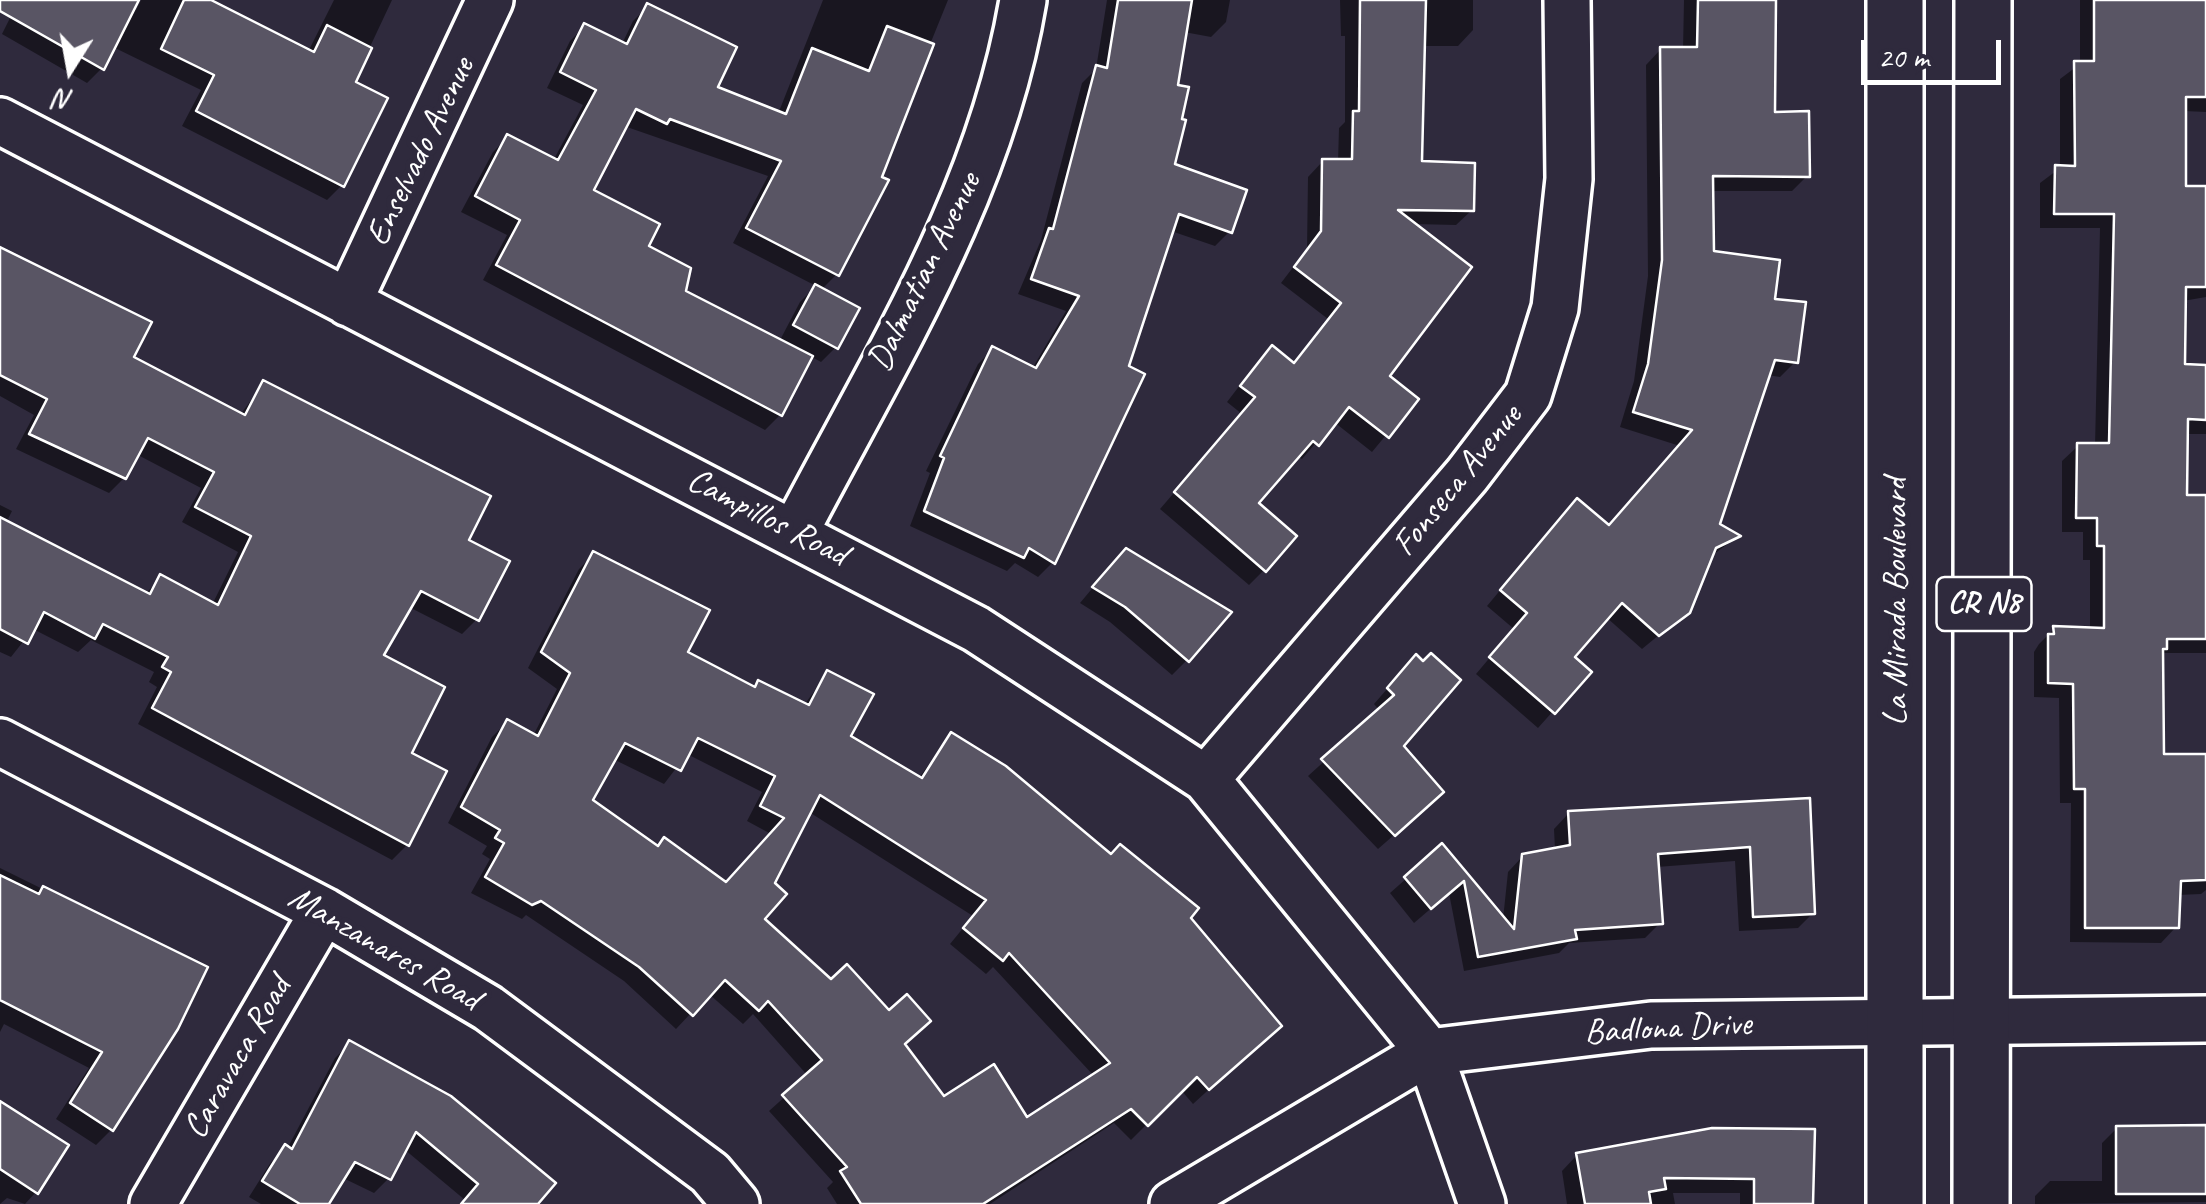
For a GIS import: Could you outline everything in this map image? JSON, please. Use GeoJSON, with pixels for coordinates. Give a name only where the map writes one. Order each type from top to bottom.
{"type":"FeatureCollection","features":[{"type":"Feature","properties":{"kind":"main road","name":"La Mirada Boulevard"},"geometry":{"type":"LineString","coordinates":[[1895,1204],[1896,0]]}},
{"type":"Feature","properties":{"kind":"main road","name":"CR N8"},"geometry":{"type":"LineString","coordinates":[[1981,1204],[1983,0]]}},
{"type":"Feature","properties":{"kind":"street","name":"Enselvado Avenue"},"geometry":{"type":"LineString","coordinates":[[348,303],[490,0]]}},
{"type":"Feature","properties":{"kind":"street","name":"Dalmatian Avenue"},"geometry":{"type":"LineString","coordinates":[[795,532],[966,202],[1015,46],[1023,0]]}},
{"type":"Feature","properties":{"kind":"street","name":"Fonseca Avenue"},"geometry":{"type":"LineString","coordinates":[[1206,778],[1467,475],[1528,395],[1555,308],[1569,178],[1566,0]]}},
{"type":"Feature","properties":{"kind":"street","name":"Campillos Road"},"geometry":{"type":"LineString","coordinates":[[0,121],[976,628],[1206,778],[1428,1052]]}},
{"type":"Feature","properties":{"kind":"street","name":"Manzanares Road"},"geometry":{"type":"LineString","coordinates":[[0,742],[324,911],[488,1008],[710,1172],[736,1204]]}},
{"type":"Feature","properties":{"kind":"street","name":"Caravaca Road"},"geometry":{"type":"LineString","coordinates":[[153,1204],[324,911]]}},
{"type":"Feature","properties":{"kind":"street","name":"Badlona Drive"},"geometry":{"type":"LineString","coordinates":[[1174,1204],[1428,1052],[1652,1025],[2206,1019]]}},
{"type":"Feature","properties":{"kind":"street"},"geometry":{"type":"LineString","coordinates":[[1428,1052],[1482,1204]]}},
{"type":"Feature","properties":{"kind":"building"},"geometry":{"type":"Polygon","coordinates":[[[0,0],[139,0],[104,70],[0,11],[0,0]]]}},
{"type":"Feature","properties":{"kind":"building"},"geometry":{"type":"Polygon","coordinates":[[[184,0],[211,0],[314,52],[327,25],[372,48],[356,82],[388,98],[344,187],[196,111],[214,75],[161,49],[184,0]]]}},
{"type":"Feature","properties":{"kind":"building"},"geometry":{"type":"Polygon","coordinates":[[[1118,0],[1192,0],[1178,85],[1189,87],[1182,119],[1186,120],[1175,164],[1247,190],[1232,233],[1179,214],[1129,366],[1145,374],[1055,564],[1029,548],[1024,558],[924,511],[944,458],[940,456],[992,346],[1036,368],[1079,296],[1031,279],[1049,228],[1053,229],[1096,65],[1107,68],[1118,0]]]}},
{"type":"Feature","properties":{"kind":"building"},"geometry":{"type":"Polygon","coordinates":[[[1360,0],[1426,0],[1422,161],[1475,163],[1474,211],[1398,210],[1472,267],[1390,376],[1419,399],[1389,438],[1349,407],[1319,446],[1313,441],[1259,503],[1297,536],[1266,572],[1174,492],[1255,397],[1240,386],[1272,345],[1294,363],[1341,303],[1294,267],[1321,231],[1322,159],[1352,159],[1353,111],[1359,111],[1360,0]]]}},
{"type":"Feature","properties":{"kind":"building"},"geometry":{"type":"Polygon","coordinates":[[[1698,0],[1776,0],[1775,112],[1809,111],[1810,177],[1713,176],[1714,251],[1780,260],[1775,299],[1806,302],[1798,363],[1775,360],[1720,524],[1741,536],[1716,548],[1690,613],[1659,636],[1622,603],[1575,657],[1592,672],[1555,714],[1489,657],[1527,613],[1500,590],[1577,498],[1609,525],[1692,430],[1633,412],[1648,364],[1662,260],[1660,47],[1697,47],[1698,0]]]}},
{"type":"Feature","properties":{"kind":"building"},"geometry":{"type":"Polygon","coordinates":[[[2094,0],[2206,0],[2206,97],[2186,97],[2186,186],[2206,186],[2206,287],[2186,287],[2185,364],[2206,365],[2206,420],[2188,419],[2187,495],[2206,495],[2206,639],[2167,639],[2167,649],[2163,649],[2164,754],[2206,754],[2206,880],[2181,881],[2179,928],[2085,928],[2085,789],[2074,789],[2073,684],[2048,683],[2048,634],[2054,634],[2053,626],[2104,628],[2104,546],[2097,546],[2097,518],[2076,518],[2077,443],[2109,443],[2114,214],[2054,214],[2055,165],[2075,166],[2074,61],[2094,61],[2094,0]]]}},
{"type":"Feature","properties":{"kind":"building"},"geometry":{"type":"Polygon","coordinates":[[[647,3],[737,47],[718,87],[786,114],[812,48],[869,71],[887,26],[934,44],[882,177],[889,180],[839,276],[746,228],[781,161],[670,119],[667,124],[636,109],[594,190],[660,224],[649,246],[691,268],[686,291],[813,356],[782,416],[496,265],[520,220],[475,196],[507,134],[558,160],[596,90],[560,72],[584,23],[627,44],[647,3]]]}},
{"type":"Feature","properties":{"kind":"building"},"geometry":{"type":"Polygon","coordinates":[[[0,247],[152,322],[134,357],[245,415],[263,380],[491,496],[469,540],[510,561],[479,621],[421,591],[384,655],[445,687],[412,753],[447,771],[409,846],[152,708],[171,672],[162,667],[168,657],[103,624],[95,639],[44,612],[28,644],[0,629],[0,517],[150,594],[160,574],[218,605],[251,536],[195,507],[214,472],[148,438],[126,479],[29,434],[47,399],[0,375],[0,247]]]}},
{"type":"Feature","properties":{"kind":"building"},"geometry":{"type":"Polygon","coordinates":[[[815,284],[860,308],[838,349],[793,325],[815,284]]]}},
{"type":"Feature","properties":{"kind":"building"},"geometry":{"type":"Polygon","coordinates":[[[1126,548],[1232,612],[1189,662],[1125,607],[1092,587],[1126,548]]]}},
{"type":"Feature","properties":{"kind":"building"},"geometry":{"type":"Polygon","coordinates":[[[593,551],[710,610],[688,652],[755,687],[758,680],[809,705],[827,670],[874,694],[851,736],[922,778],[951,732],[1006,766],[1111,854],[1120,844],[1199,908],[1191,918],[1282,1026],[1209,1090],[1197,1077],[1148,1126],[1131,1109],[983,1204],[861,1204],[840,1171],[847,1167],[782,1095],[822,1060],[768,1001],[759,1011],[725,980],[693,1016],[639,967],[541,901],[532,905],[485,877],[504,843],[495,838],[500,830],[461,807],[507,719],[538,736],[570,673],[541,652],[593,551]],[[698,738],[681,771],[625,743],[593,800],[658,846],[664,837],[726,882],[784,818],[760,806],[775,776],[698,738]],[[820,795],[775,883],[787,894],[765,919],[831,979],[847,964],[889,1010],[907,994],[931,1021],[905,1044],[944,1096],[994,1064],[1027,1117],[1110,1063],[1009,953],[1003,961],[963,928],[986,900],[820,795]]]}},
{"type":"Feature","properties":{"kind":"building"},"geometry":{"type":"Polygon","coordinates":[[[1431,653],[1461,680],[1404,746],[1444,792],[1395,836],[1321,759],[1394,695],[1387,688],[1416,654],[1423,661],[1431,653]]]}},
{"type":"Feature","properties":{"kind":"building"},"geometry":{"type":"Polygon","coordinates":[[[1810,798],[1815,914],[1753,917],[1750,847],[1658,854],[1663,924],[1575,930],[1577,939],[1478,957],[1464,881],[1431,909],[1404,877],[1442,843],[1514,929],[1522,854],[1570,845],[1568,811],[1810,798]]]}},
{"type":"Feature","properties":{"kind":"building"},"geometry":{"type":"Polygon","coordinates":[[[0,875],[39,894],[43,886],[208,967],[178,1029],[113,1131],[70,1103],[102,1052],[0,1000],[0,875]]]}},
{"type":"Feature","properties":{"kind":"building"},"geometry":{"type":"Polygon","coordinates":[[[349,1040],[451,1096],[556,1183],[538,1204],[461,1204],[478,1184],[416,1132],[391,1180],[355,1162],[329,1204],[300,1204],[262,1181],[285,1144],[292,1149],[349,1040]]]}},
{"type":"Feature","properties":{"kind":"building"},"geometry":{"type":"Polygon","coordinates":[[[0,1101],[69,1145],[38,1194],[0,1169],[0,1101]]]}},
{"type":"Feature","properties":{"kind":"building"},"geometry":{"type":"Polygon","coordinates":[[[2206,1125],[2206,1194],[2116,1194],[2116,1126],[2206,1125]]]}},
{"type":"Feature","properties":{"kind":"building"},"geometry":{"type":"Polygon","coordinates":[[[1712,1128],[1815,1129],[1813,1204],[1754,1204],[1754,1179],[1664,1178],[1666,1189],[1649,1192],[1651,1204],[1585,1204],[1576,1153],[1712,1128]]]}}]}
